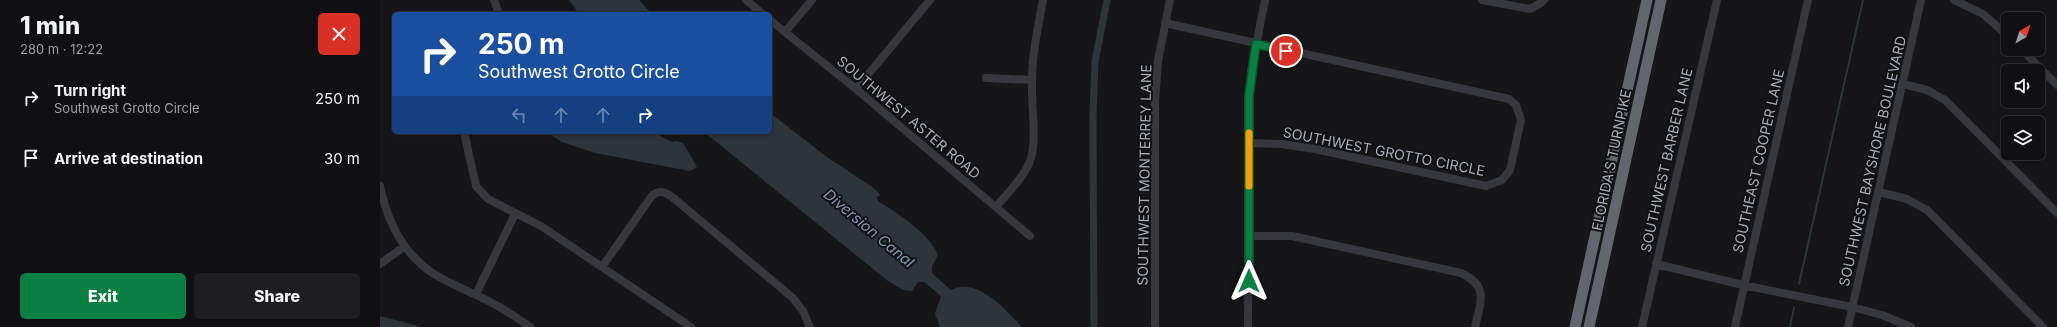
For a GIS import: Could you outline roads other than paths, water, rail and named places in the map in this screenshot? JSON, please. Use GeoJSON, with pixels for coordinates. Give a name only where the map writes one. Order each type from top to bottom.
{"type":"FeatureCollection","features":[{"type":"Feature","properties":{"kind":"highway","name":"FLORIDA'S TURNPIKE"},"geometry":{"type":"LineString","coordinates":[[1575,327],[1647,0]]}},
{"type":"Feature","properties":{"kind":"highway","name":"FLORIDA'S TURNPIKE"},"geometry":{"type":"LineString","coordinates":[[1589,327],[1661,0]]}},
{"type":"Feature","properties":{"kind":"street"},"geometry":{"type":"LineString","coordinates":[[494,0],[498,12]]}},
{"type":"Feature","properties":{"kind":"street"},"geometry":{"type":"LineString","coordinates":[[746,0],[761,12]]}},
{"type":"Feature","properties":{"kind":"street"},"geometry":{"type":"LineString","coordinates":[[785,32],[812,0]]}},
{"type":"Feature","properties":{"kind":"street"},"geometry":{"type":"LineString","coordinates":[[856,89],[930,0]]}},
{"type":"Feature","properties":{"kind":"street"},"geometry":{"type":"LineString","coordinates":[[996,207],[1026,169],[1031,158],[1033,142],[1032,80],[1043,0]]}},
{"type":"Feature","properties":{"kind":"street","name":"SOUTHWEST MONTERREY LANE"},"geometry":{"type":"LineString","coordinates":[[1155,327],[1156,101],[1158,61],[1170,0]]}},
{"type":"Feature","properties":{"kind":"street"},"geometry":{"type":"LineString","coordinates":[[1248,327],[1250,90],[1256,44],[1266,0]]}},
{"type":"Feature","properties":{"kind":"street"},"geometry":{"type":"LineString","coordinates":[[1482,0],[1530,10],[1544,0]]}},
{"type":"Feature","properties":{"kind":"street","name":"SOUTHWEST BARBER LANE"},"geometry":{"type":"LineString","coordinates":[[1642,327],[1717,0]]}},
{"type":"Feature","properties":{"kind":"street","name":"SOUTHEAST COOPER LANE"},"geometry":{"type":"LineString","coordinates":[[1735,327],[1743,285],[1808,0]]}},
{"type":"Feature","properties":{"kind":"street","name":"SOUTHWEST BAYSHORE BOULEVARD"},"geometry":{"type":"LineString","coordinates":[[1848,327],[1921,0]]}},
{"type":"Feature","properties":{"kind":"street"},"geometry":{"type":"LineString","coordinates":[[1954,0],[1983,14],[2001,30]]}},
{"type":"Feature","properties":{"kind":"street","name":"SOUTHWEST ASTER ROAD"},"geometry":{"type":"LineString","coordinates":[[772,22],[856,89],[1030,236]]}},
{"type":"Feature","properties":{"kind":"street","name":"SOUTHWEST GROTTO CIRCLE"},"geometry":{"type":"LineString","coordinates":[[1165,23],[1509,99],[1516,105],[1521,120],[1510,170],[1502,180],[1486,186],[1315,148],[1282,144],[1249,144]]}},
{"type":"Feature","properties":{"kind":"street"},"geometry":{"type":"LineString","coordinates":[[2028,56],[2057,85]]}},
{"type":"Feature","properties":{"kind":"street"},"geometry":{"type":"LineString","coordinates":[[986,78],[1032,80]]}},
{"type":"Feature","properties":{"kind":"street"},"geometry":{"type":"LineString","coordinates":[[1903,84],[1927,90],[1945,100],[2057,213]]}},
{"type":"Feature","properties":{"kind":"street"},"geometry":{"type":"LineString","coordinates":[[464,134],[476,186],[488,199],[541,226],[691,327]]}},
{"type":"Feature","properties":{"kind":"street"},"geometry":{"type":"LineString","coordinates":[[380,186],[387,215],[405,246],[434,273],[495,304],[530,327]]}},
{"type":"Feature","properties":{"kind":"street"},"geometry":{"type":"LineString","coordinates":[[602,267],[654,194],[661,192],[667,193],[782,288],[799,304],[807,317],[810,327]]}},
{"type":"Feature","properties":{"kind":"street"},"geometry":{"type":"LineString","coordinates":[[1879,192],[1907,198],[1927,210],[2043,327]]}},
{"type":"Feature","properties":{"kind":"street"},"geometry":{"type":"LineString","coordinates":[[476,294],[515,214]]}},
{"type":"Feature","properties":{"kind":"street"},"geometry":{"type":"LineString","coordinates":[[1249,236],[1292,236],[1461,272],[1474,279],[1481,290],[1482,300],[1476,327]]}},
{"type":"Feature","properties":{"kind":"street"},"geometry":{"type":"LineString","coordinates":[[380,264],[405,246]]}},
{"type":"Feature","properties":{"kind":"street"},"geometry":{"type":"LineString","coordinates":[[1656,264],[1743,285],[1852,307],[1882,315],[1911,327]]}},
{"type":"Feature","properties":{"kind":"water"},"geometry":{"type":"Polygon","coordinates":[[[569,0],[639,0],[650,12],[578,12],[569,0]]]}},
{"type":"Feature","properties":{"kind":"water","name":"Diversion Canal"},"geometry":{"type":"Polygon","coordinates":[[[772,115],[827,157],[875,189],[880,195],[877,197],[878,201],[921,232],[934,247],[938,255],[932,266],[932,273],[951,290],[961,287],[981,291],[991,297],[1022,327],[940,327],[935,314],[941,296],[924,282],[918,282],[912,291],[903,290],[888,281],[706,134],[772,134],[772,115]]]}},
{"type":"Feature","properties":{"kind":"water"},"geometry":{"type":"Polygon","coordinates":[[[549,134],[657,134],[672,142],[677,141],[683,143],[697,167],[690,171],[595,153],[562,142],[549,134]]]}},
{"type":"Feature","properties":{"kind":"water"},"geometry":{"type":"Polygon","coordinates":[[[380,316],[415,325],[420,327],[380,327],[380,316]]]}},
{"type":"Feature","properties":{"kind":"waterway"},"geometry":{"type":"LineString","coordinates":[[1094,327],[1093,116],[1095,62],[1107,0]]}},
{"type":"Feature","properties":{"kind":"waterway"},"geometry":{"type":"LineString","coordinates":[[1799,284],[1863,0]]}},
{"type":"Feature","properties":{"kind":"waterway"},"geometry":{"type":"LineString","coordinates":[[1790,327],[1794,308]]}}]}
